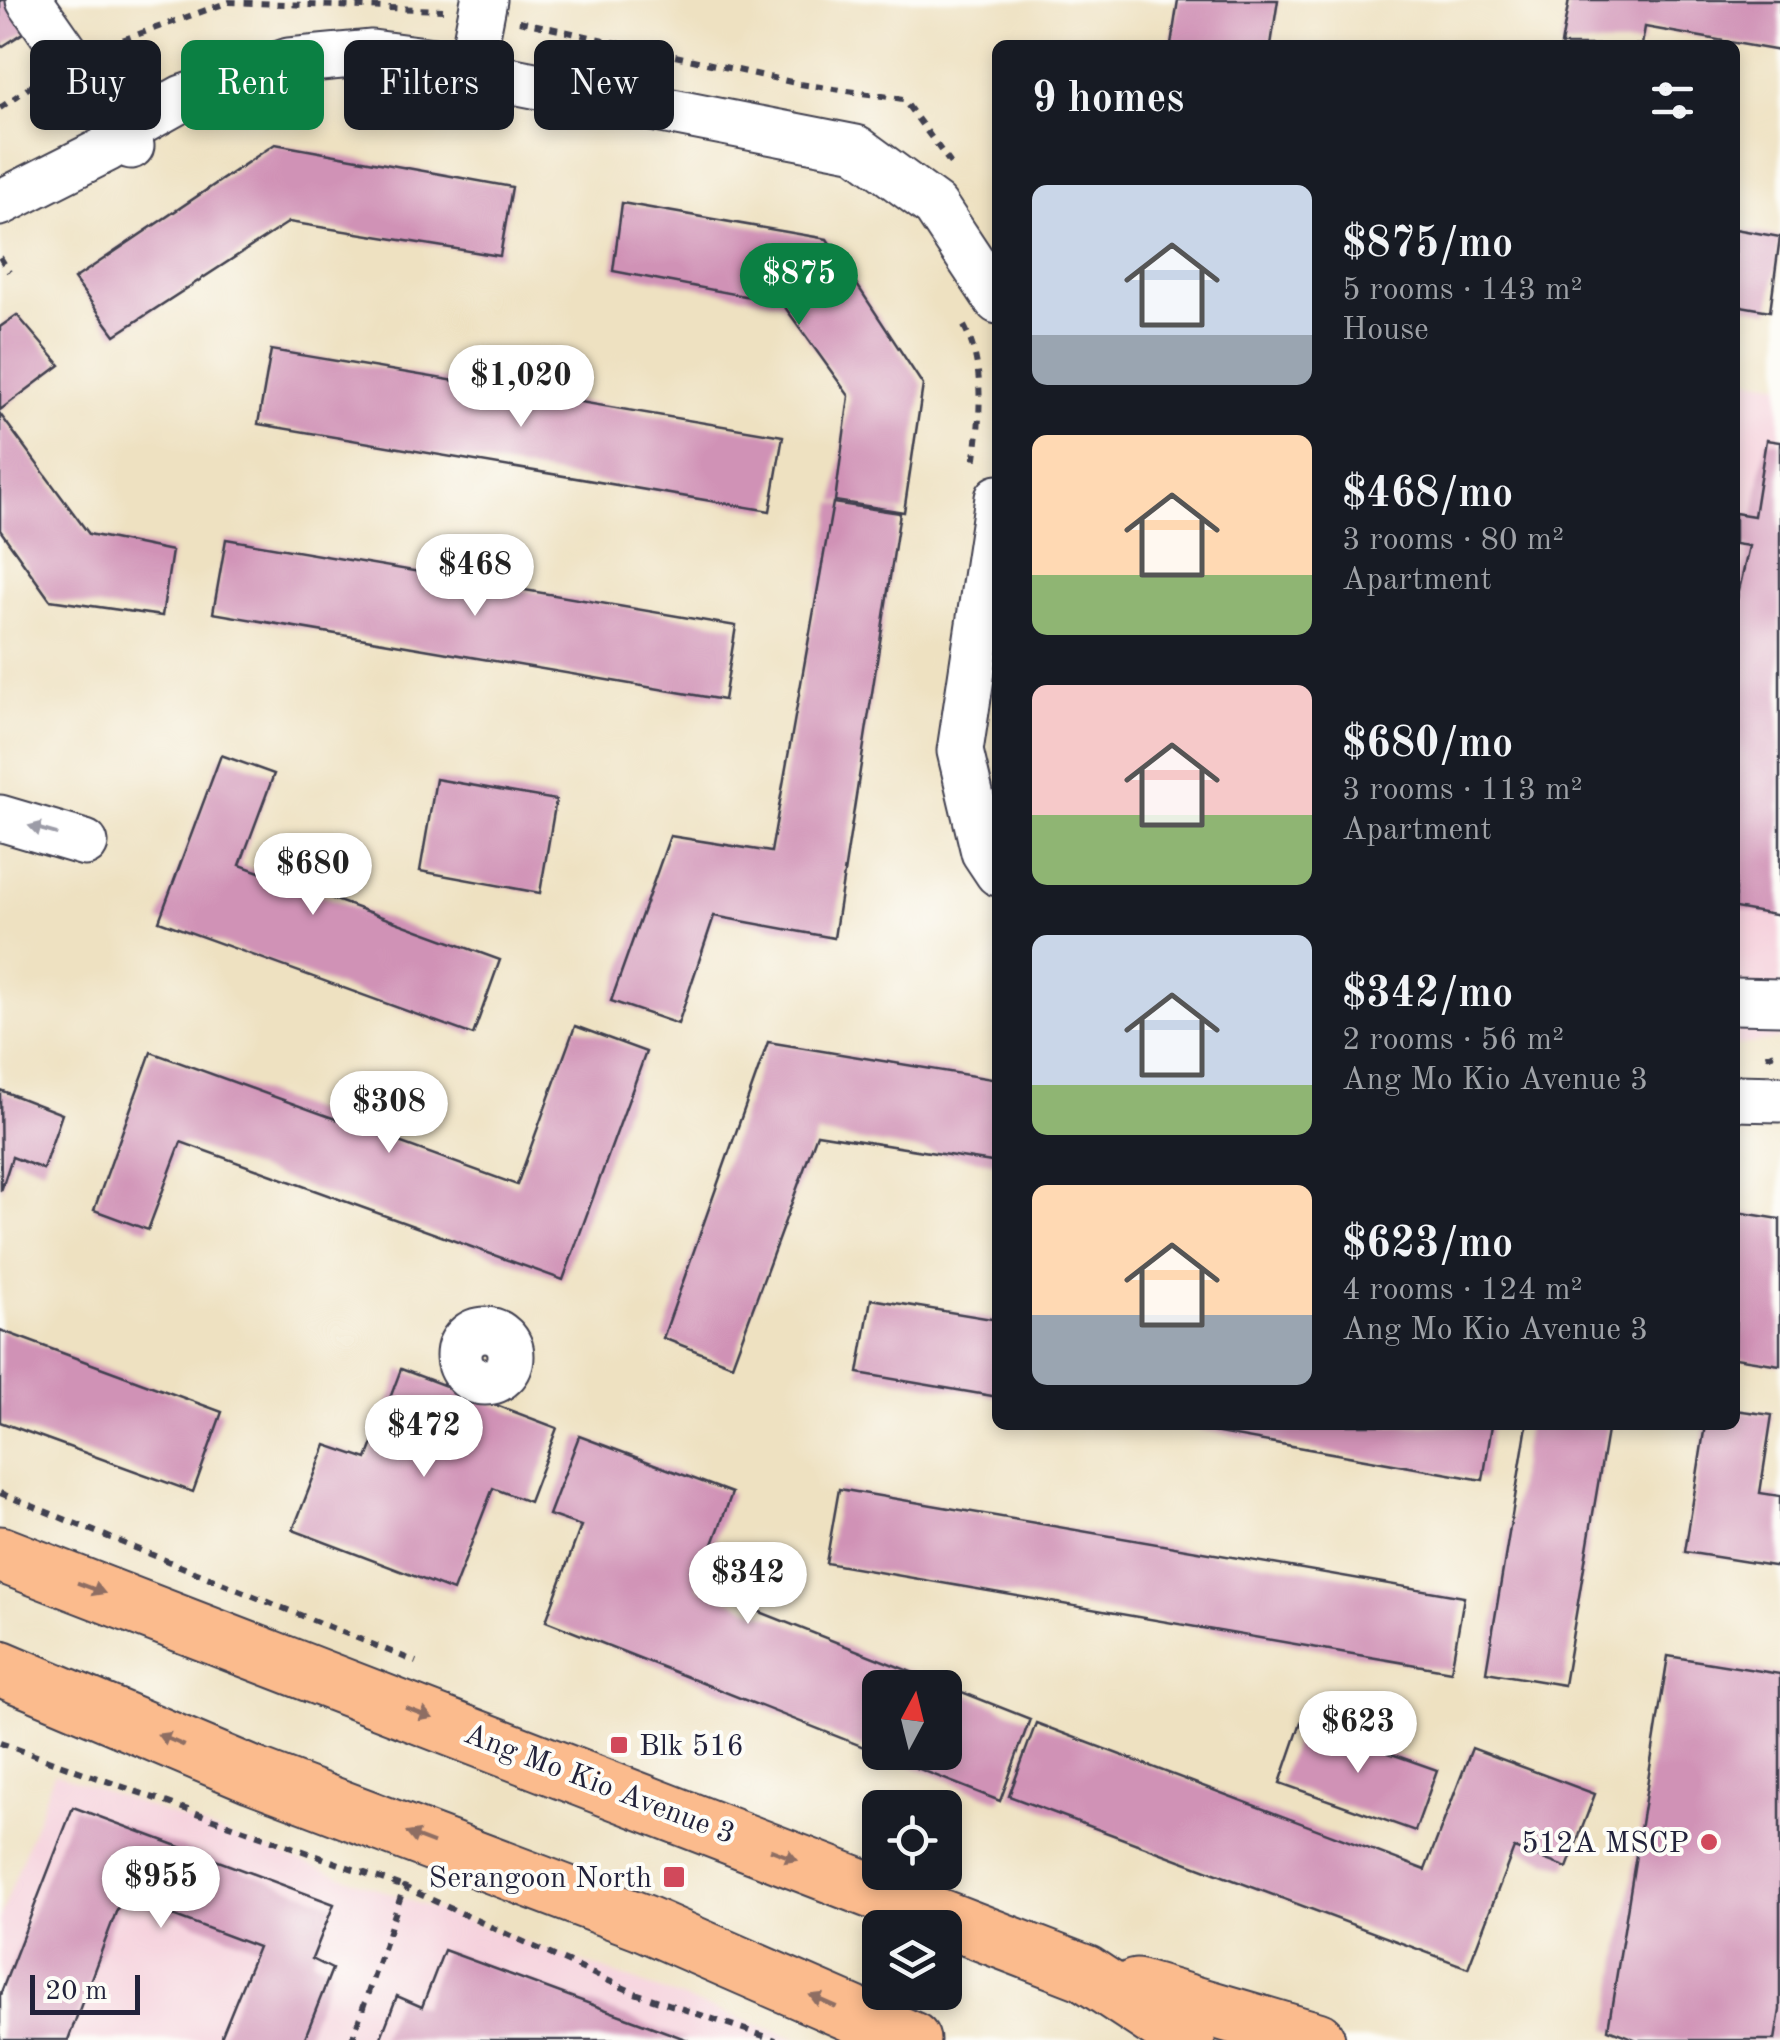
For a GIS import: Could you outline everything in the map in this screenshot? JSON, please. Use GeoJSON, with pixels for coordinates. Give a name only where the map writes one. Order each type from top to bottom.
{"type":"FeatureCollection","features":[{"type":"Feature","properties":{"kind":"highway","name":"Ang Mo Kio Avenue 3"},"geometry":{"type":"LineString","coordinates":[[0,1554],[1085,1973],[1187,2040]]}},
{"type":"Feature","properties":{"kind":"highway"},"geometry":{"type":"LineString","coordinates":[[0,1668],[253,1776],[642,1922],[912,2040]]}},
{"type":"Feature","properties":{"kind":"highway"},"geometry":{"type":"LineString","coordinates":[[1085,1973],[1317,2040]]}},
{"type":"Feature","properties":{"kind":"street"},"geometry":{"type":"LineString","coordinates":[[29,0],[121,142]]}},
{"type":"Feature","properties":{"kind":"street"},"geometry":{"type":"LineString","coordinates":[[479,40],[484,0]]}},
{"type":"Feature","properties":{"kind":"street"},"geometry":{"type":"LineString","coordinates":[[0,204],[121,142],[183,98],[288,60],[344,55]]}},
{"type":"Feature","properties":{"kind":"street"},"geometry":{"type":"LineString","coordinates":[[514,82],[856,148],[936,206],[984,303]]}},
{"type":"Feature","properties":{"kind":"street"},"geometry":{"type":"LineString","coordinates":[[986,483],[960,750],[984,852],[992,864]]}},
{"type":"Feature","properties":{"kind":"street"},"geometry":{"type":"LineString","coordinates":[[992,655],[976,751],[992,816]]}},
{"type":"Feature","properties":{"kind":"street"},"geometry":{"type":"LineString","coordinates":[[0,818],[86,842]]}},
{"type":"Feature","properties":{"kind":"street"},"geometry":{"type":"LineString","coordinates":[[1740,1000],[1780,1002]]}},
{"type":"Feature","properties":{"kind":"street"},"geometry":{"type":"LineString","coordinates":[[1740,1085],[1780,1086]]}},
{"type":"Feature","properties":{"kind":"street"},"geometry":{"type":"LineString","coordinates":[[1740,1098],[1780,1099]]}},
{"type":"Feature","properties":{"kind":"path"},"geometry":{"type":"LineString","coordinates":[[0,258],[9,272]]}},
{"type":"Feature","properties":{"kind":"path"},"geometry":{"type":"LineString","coordinates":[[984,303],[973,342],[986,483]]}},
{"type":"Feature","properties":{"kind":"path"},"geometry":{"type":"LineString","coordinates":[[0,1493],[433,1668]]}},
{"type":"Feature","properties":{"kind":"path"},"geometry":{"type":"LineString","coordinates":[[0,1742],[404,1887],[635,1993],[776,2040]]}},
{"type":"Feature","properties":{"kind":"path"},"geometry":{"type":"LineString","coordinates":[[352,2040],[404,1887]]}},
{"type":"Feature","properties":{"kind":"shaded area"},"geometry":{"type":"Polygon","coordinates":[[[1740,377],[1780,384],[1780,1039],[1740,1045],[1740,377]]]}},
{"type":"Feature","properties":{"kind":"shaded area"},"geometry":{"type":"Polygon","coordinates":[[[54,1773],[799,2040],[0,2040],[0,1918],[54,1773]]]}},
{"type":"Feature","properties":{"kind":"building"},"geometry":{"type":"Polygon","coordinates":[[[0,0],[8,0],[28,30],[0,48],[0,0]]]}},
{"type":"Feature","properties":{"kind":"building"},"geometry":{"type":"Polygon","coordinates":[[[1178,0],[1278,0],[1272,40],[1172,40],[1178,0]]]}},
{"type":"Feature","properties":{"kind":"building"},"geometry":{"type":"Polygon","coordinates":[[[1569,0],[1780,0],[1780,51],[1740,44],[1740,40],[1645,27],[1643,40],[1562,40],[1569,0]]]}},
{"type":"Feature","properties":{"kind":"building"},"geometry":{"type":"Polygon","coordinates":[[[275,144],[512,187],[500,256],[289,222],[115,335],[74,279],[275,144]]]}},
{"type":"Feature","properties":{"kind":"building"},"geometry":{"type":"Polygon","coordinates":[[[622,203],[827,239],[923,385],[904,512],[835,501],[849,396],[782,303],[613,271],[622,203]]]}},
{"type":"Feature","properties":{"kind":"building"},"geometry":{"type":"Polygon","coordinates":[[[1740,230],[1780,237],[1770,311],[1740,306],[1740,230]]]}},
{"type":"Feature","properties":{"kind":"building"},"geometry":{"type":"Polygon","coordinates":[[[17,315],[60,365],[0,410],[0,327],[17,315]]]}},
{"type":"Feature","properties":{"kind":"building"},"geometry":{"type":"Polygon","coordinates":[[[271,350],[783,436],[770,511],[258,424],[271,350]]]}},
{"type":"Feature","properties":{"kind":"building"},"geometry":{"type":"Polygon","coordinates":[[[0,414],[89,534],[172,551],[162,616],[50,600],[0,530],[0,414]]]}},
{"type":"Feature","properties":{"kind":"building"},"geometry":{"type":"Polygon","coordinates":[[[1766,440],[1780,442],[1780,916],[1740,909],[1740,586],[1749,546],[1740,545],[1740,514],[1754,516],[1766,440]]]}},
{"type":"Feature","properties":{"kind":"building"},"geometry":{"type":"Polygon","coordinates":[[[833,503],[900,513],[834,938],[714,916],[678,1024],[611,1001],[670,836],[771,852],[833,503]]]}},
{"type":"Feature","properties":{"kind":"building"},"geometry":{"type":"Polygon","coordinates":[[[226,539],[736,626],[724,700],[213,613],[226,539]]]}},
{"type":"Feature","properties":{"kind":"building"},"geometry":{"type":"Polygon","coordinates":[[[221,755],[274,774],[240,865],[500,960],[473,1035],[159,921],[221,755]]]}},
{"type":"Feature","properties":{"kind":"building"},"geometry":{"type":"Polygon","coordinates":[[[436,779],[556,800],[540,893],[420,871],[436,779]]]}},
{"type":"Feature","properties":{"kind":"building"},"geometry":{"type":"Polygon","coordinates":[[[575,1026],[646,1052],[563,1280],[181,1142],[148,1230],[94,1210],[151,1052],[517,1185],[575,1026]]]}},
{"type":"Feature","properties":{"kind":"building"},"geometry":{"type":"Polygon","coordinates":[[[768,1042],[992,1079],[992,1162],[817,1134],[732,1365],[663,1338],[768,1042]]]}},
{"type":"Feature","properties":{"kind":"building"},"geometry":{"type":"Polygon","coordinates":[[[0,1090],[62,1114],[43,1169],[12,1157],[1,1191],[0,1090]]]}},
{"type":"Feature","properties":{"kind":"building"},"geometry":{"type":"Polygon","coordinates":[[[1740,1212],[1780,1219],[1780,1365],[1740,1359],[1740,1212]]]}},
{"type":"Feature","properties":{"kind":"building"},"geometry":{"type":"Polygon","coordinates":[[[871,1299],[992,1319],[992,1396],[858,1373],[871,1299]]]}},
{"type":"Feature","properties":{"kind":"building"},"geometry":{"type":"Polygon","coordinates":[[[0,1330],[222,1412],[193,1492],[0,1422],[0,1330]]]}},
{"type":"Feature","properties":{"kind":"building"},"geometry":{"type":"Polygon","coordinates":[[[401,1369],[557,1428],[529,1502],[493,1488],[453,1591],[293,1530],[326,1445],[367,1459],[401,1369]]]}},
{"type":"Feature","properties":{"kind":"building"},"geometry":{"type":"Polygon","coordinates":[[[1740,1411],[1772,1415],[1760,1493],[1780,1496],[1780,1567],[1685,1552],[1704,1430],[1740,1430],[1740,1411]]]}},
{"type":"Feature","properties":{"kind":"building"},"geometry":{"type":"Polygon","coordinates":[[[1202,1430],[1491,1430],[1483,1480],[1202,1430]]]}},
{"type":"Feature","properties":{"kind":"building"},"geometry":{"type":"Polygon","coordinates":[[[1526,1430],[1607,1430],[1564,1685],[1486,1672],[1526,1430]]]}},
{"type":"Feature","properties":{"kind":"building"},"geometry":{"type":"Polygon","coordinates":[[[579,1436],[732,1493],[697,1587],[906,1670],[862,1670],[862,1746],[546,1621],[581,1526],[549,1515],[579,1436]]]}},
{"type":"Feature","properties":{"kind":"building"},"geometry":{"type":"Polygon","coordinates":[[[839,1489],[1464,1597],[1451,1671],[826,1563],[839,1489]]]}},
{"type":"Feature","properties":{"kind":"building","name":"512A MSCP"},"geometry":{"type":"Polygon","coordinates":[[[1668,1656],[1780,1674],[1780,2010],[1775,2040],[1637,2040],[1608,2029],[1668,1656]]]}},
{"type":"Feature","properties":{"kind":"building"},"geometry":{"type":"Polygon","coordinates":[[[962,1692],[1030,1719],[1000,1801],[922,1770],[962,1770],[962,1692]]]}},
{"type":"Feature","properties":{"kind":"building"},"geometry":{"type":"Polygon","coordinates":[[[1301,1722],[1437,1770],[1415,1831],[1280,1783],[1301,1722]]]}},
{"type":"Feature","properties":{"kind":"building"},"geometry":{"type":"Polygon","coordinates":[[[1036,1723],[1425,1870],[1472,1748],[1595,1794],[1567,1868],[1514,1848],[1468,1968],[1009,1796],[1036,1723]]]}},
{"type":"Feature","properties":{"kind":"building"},"geometry":{"type":"Polygon","coordinates":[[[73,1807],[334,1904],[312,1959],[332,1969],[304,2040],[220,2040],[258,1947],[122,1896],[68,2040],[0,2040],[0,1995],[73,1807]]]}},
{"type":"Feature","properties":{"kind":"building"},"geometry":{"type":"Polygon","coordinates":[[[444,1950],[688,2040],[380,2040],[397,1996],[422,2007],[444,1950]]]}},
{"type":"Feature","properties":{"kind":"place","name":"Blk 516"},"geometry":{"type":"Point","coordinates":[619,1745]}},
{"type":"Feature","properties":{"kind":"place","name":"512A MSCP"},"geometry":{"type":"Point","coordinates":[1709,1842]}},
{"type":"Feature","properties":{"kind":"place","name":"Serangoon North"},"geometry":{"type":"Point","coordinates":[674,1877]}}]}
